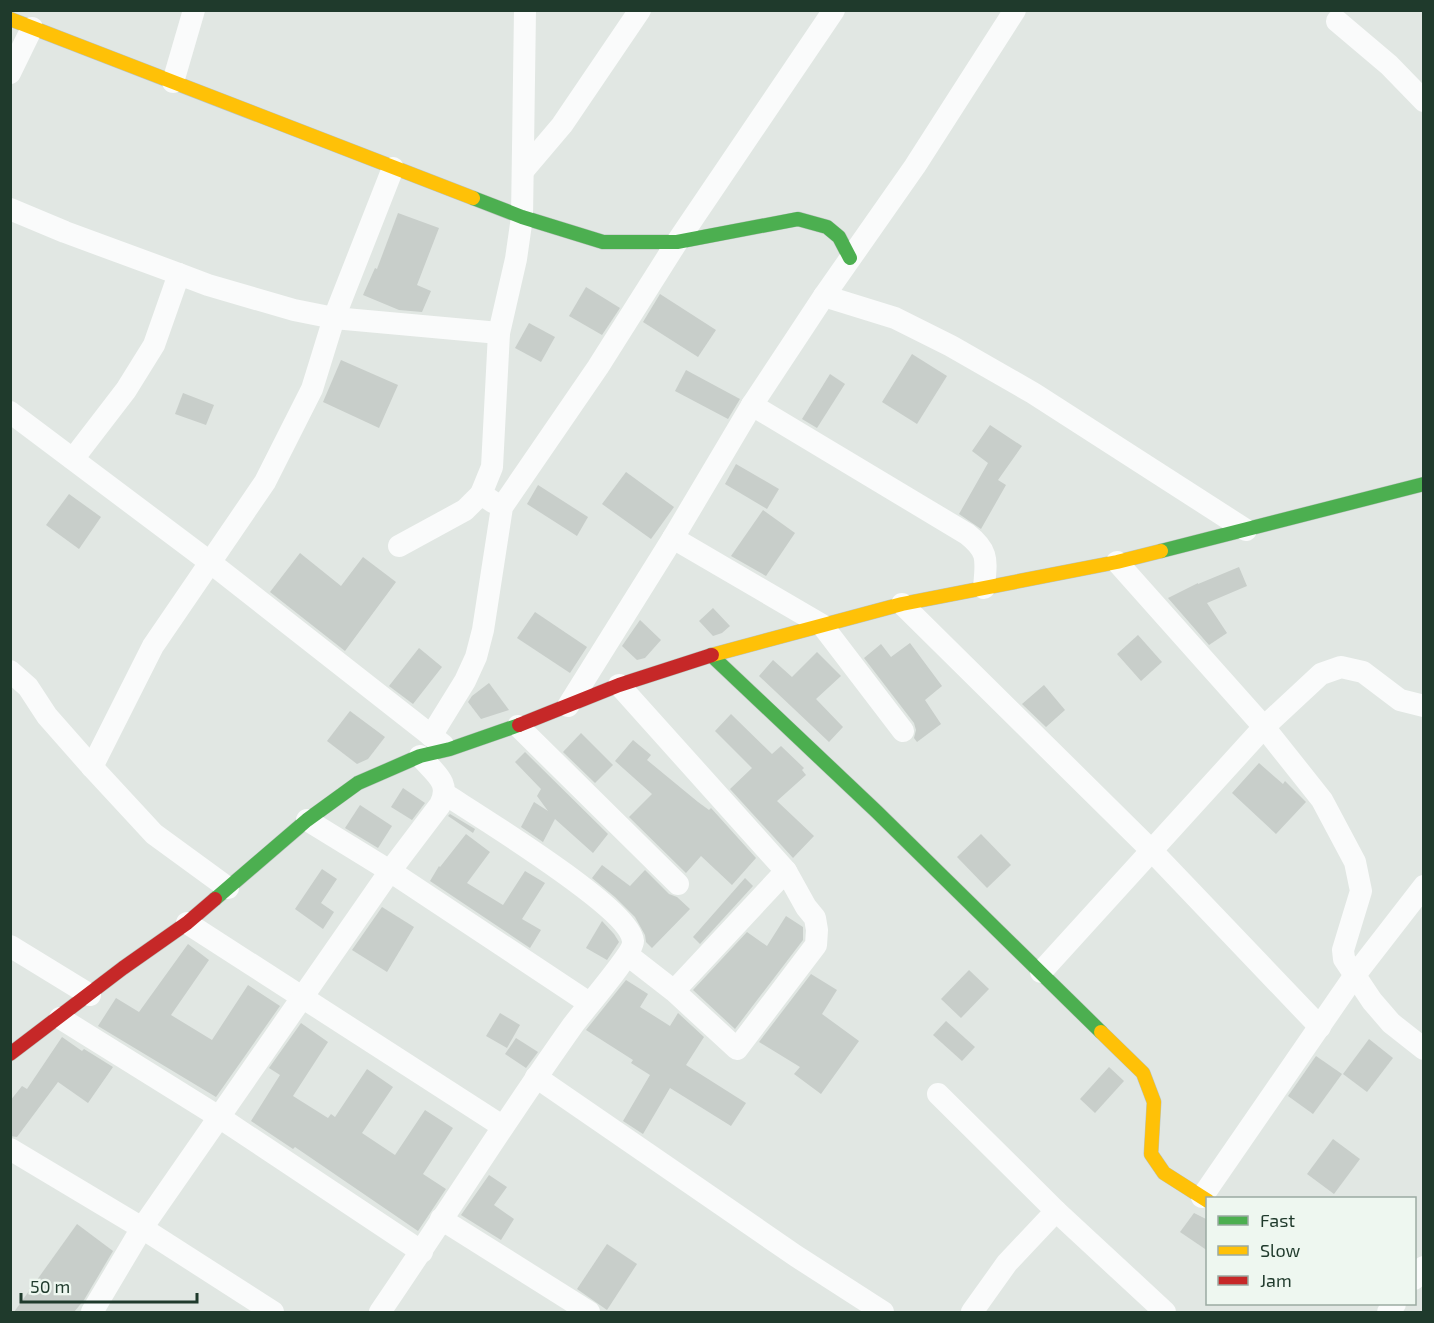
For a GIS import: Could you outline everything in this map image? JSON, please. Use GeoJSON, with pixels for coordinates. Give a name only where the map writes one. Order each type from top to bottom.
{"type":"FeatureCollection","features":[{"type":"Feature","properties":{"kind":"street"},"geometry":{"type":"LineString","coordinates":[[172,82],[194,10]]}},
{"type":"Feature","properties":{"kind":"street"},"geometry":{"type":"LineString","coordinates":[[399,546],[465,510],[481,494],[492,467],[499,333],[516,258],[522,217],[525,10]]}},
{"type":"Feature","properties":{"kind":"street"},"geometry":{"type":"LineString","coordinates":[[523,171],[562,125],[640,10]]}},
{"type":"Feature","properties":{"kind":"street"},"geometry":{"type":"LineString","coordinates":[[434,747],[476,657],[483,630],[502,507],[598,367],[678,242],[834,10]]}},
{"type":"Feature","properties":{"kind":"street"},"geometry":{"type":"LineString","coordinates":[[568,706],[673,538],[752,405],[824,296],[915,166],[1015,10]]}},
{"type":"Feature","properties":{"kind":"street"},"geometry":{"type":"LineString","coordinates":[[10,74],[17,19],[393,168],[522,217],[603,242],[678,242],[798,219],[828,227],[839,237],[850,258]]}},
{"type":"Feature","properties":{"kind":"street"},"geometry":{"type":"LineString","coordinates":[[1337,21],[1389,64],[1424,101]]}},
{"type":"Feature","properties":{"kind":"street"},"geometry":{"type":"LineString","coordinates":[[92,767],[153,646],[265,482],[312,389],[334,318],[393,168]]}},
{"type":"Feature","properties":{"kind":"street"},"geometry":{"type":"LineString","coordinates":[[10,209],[208,285],[294,310],[334,318],[499,333]]}},
{"type":"Feature","properties":{"kind":"street"},"geometry":{"type":"LineString","coordinates":[[73,459],[126,390],[154,345],[179,274]]}},
{"type":"Feature","properties":{"kind":"street"},"geometry":{"type":"LineString","coordinates":[[824,296],[895,318],[951,346],[1033,393],[1246,530]]}},
{"type":"Feature","properties":{"kind":"street"},"geometry":{"type":"LineString","coordinates":[[752,405],[980,544],[986,559],[984,588]]}},
{"type":"Feature","properties":{"kind":"street"},"geometry":{"type":"LineString","coordinates":[[11,414],[211,563],[434,747],[445,785],[445,794],[440,805],[390,871],[142,1228],[92,1312]]}},
{"type":"Feature","properties":{"kind":"street"},"geometry":{"type":"LineString","coordinates":[[10,1054],[123,968],[188,923],[307,820],[358,783],[434,747],[518,726],[618,685],[711,655],[822,625],[902,604],[1117,562],[1424,484]]}},
{"type":"Feature","properties":{"kind":"street"},"geometry":{"type":"LineString","coordinates":[[481,494],[502,507]]}},
{"type":"Feature","properties":{"kind":"street"},"geometry":{"type":"LineString","coordinates":[[673,538],[822,625],[903,731]]}},
{"type":"Feature","properties":{"kind":"street"},"geometry":{"type":"LineString","coordinates":[[1117,562],[1264,727],[1322,800],[1355,862],[1361,891],[1343,950],[1344,959],[1372,1001],[1391,1023],[1424,1049]]}},
{"type":"Feature","properties":{"kind":"street"},"geometry":{"type":"LineString","coordinates":[[902,604],[1152,851],[1320,1027]]}},
{"type":"Feature","properties":{"kind":"street"},"geometry":{"type":"LineString","coordinates":[[711,655],[868,804],[1143,1073],[1154,1102],[1151,1154],[1164,1173],[1205,1199]]}},
{"type":"Feature","properties":{"kind":"street"},"geometry":{"type":"LineString","coordinates":[[1041,972],[1264,727],[1322,674],[1341,667],[1363,672],[1400,700],[1424,706]]}},
{"type":"Feature","properties":{"kind":"street"},"geometry":{"type":"LineString","coordinates":[[10,671],[28,687],[47,716],[154,834],[228,888]]}},
{"type":"Feature","properties":{"kind":"street"},"geometry":{"type":"LineString","coordinates":[[618,685],[786,871],[806,907],[815,918],[817,930],[816,945],[737,1049],[674,991],[628,956]]}},
{"type":"Feature","properties":{"kind":"street"},"geometry":{"type":"LineString","coordinates":[[518,726],[678,884]]}},
{"type":"Feature","properties":{"kind":"street"},"geometry":{"type":"LineString","coordinates":[[380,1312],[422,1252],[502,1126],[589,1003],[628,956],[633,942],[627,926],[561,869],[445,794]]}},
{"type":"Feature","properties":{"kind":"street"},"geometry":{"type":"LineString","coordinates":[[307,820],[390,871],[589,1003]]}},
{"type":"Feature","properties":{"kind":"street"},"geometry":{"type":"LineString","coordinates":[[674,991],[786,871]]}},
{"type":"Feature","properties":{"kind":"street"},"geometry":{"type":"LineString","coordinates":[[1206,1197],[1355,975],[1424,886]]}},
{"type":"Feature","properties":{"kind":"street"},"geometry":{"type":"LineString","coordinates":[[188,923],[502,1126]]}},
{"type":"Feature","properties":{"kind":"street"},"geometry":{"type":"LineString","coordinates":[[10,946],[90,995]]}},
{"type":"Feature","properties":{"kind":"street"},"geometry":{"type":"LineString","coordinates":[[60,1018],[219,1117],[422,1252]]}},
{"type":"Feature","properties":{"kind":"street"},"geometry":{"type":"LineString","coordinates":[[536,1077],[796,1256],[883,1312]]}},
{"type":"Feature","properties":{"kind":"street"},"geometry":{"type":"LineString","coordinates":[[938,1094],[1056,1211],[1165,1312]]}},
{"type":"Feature","properties":{"kind":"street"},"geometry":{"type":"LineString","coordinates":[[10,1149],[142,1228],[273,1312]]}},
{"type":"Feature","properties":{"kind":"street"},"geometry":{"type":"LineString","coordinates":[[972,1312],[1006,1263],[1056,1211]]}},
{"type":"Feature","properties":{"kind":"street"},"geometry":{"type":"LineString","coordinates":[[441,1219],[589,1312]]}},
{"type":"Feature","properties":{"kind":"building"},"geometry":{"type":"Polygon","coordinates":[[[398,213],[439,228],[417,285],[431,291],[422,312],[399,310],[363,295],[375,268],[377,269],[398,213]]]}},
{"type":"Feature","properties":{"kind":"building"},"geometry":{"type":"Polygon","coordinates":[[[586,287],[620,308],[602,335],[569,316],[586,287]]]}},
{"type":"Feature","properties":{"kind":"building"},"geometry":{"type":"Polygon","coordinates":[[[660,294],[716,330],[698,357],[643,322],[660,294]]]}},
{"type":"Feature","properties":{"kind":"building"},"geometry":{"type":"Polygon","coordinates":[[[529,323],[555,337],[541,362],[515,348],[529,323]]]}},
{"type":"Feature","properties":{"kind":"building"},"geometry":{"type":"Polygon","coordinates":[[[912,354],[947,376],[917,424],[882,402],[912,354]]]}},
{"type":"Feature","properties":{"kind":"building"},"geometry":{"type":"Polygon","coordinates":[[[341,360],[398,385],[379,428],[323,402],[341,360]]]}},
{"type":"Feature","properties":{"kind":"building"},"geometry":{"type":"Polygon","coordinates":[[[686,370],[740,399],[728,419],[675,391],[686,370]]]}},
{"type":"Feature","properties":{"kind":"building"},"geometry":{"type":"Polygon","coordinates":[[[830,374],[845,384],[817,428],[802,419],[830,374]]]}},
{"type":"Feature","properties":{"kind":"building"},"geometry":{"type":"Polygon","coordinates":[[[183,393],[214,405],[206,425],[175,414],[183,393]]]}},
{"type":"Feature","properties":{"kind":"building"},"geometry":{"type":"Polygon","coordinates":[[[990,425],[1022,446],[998,480],[1006,485],[981,529],[959,514],[988,463],[972,451],[990,425]]]}},
{"type":"Feature","properties":{"kind":"building"},"geometry":{"type":"Polygon","coordinates":[[[736,464],[779,489],[767,509],[725,484],[736,464]]]}},
{"type":"Feature","properties":{"kind":"building"},"geometry":{"type":"Polygon","coordinates":[[[626,472],[674,507],[651,539],[602,504],[626,472]]]}},
{"type":"Feature","properties":{"kind":"building"},"geometry":{"type":"Polygon","coordinates":[[[538,485],[588,517],[577,536],[527,504],[538,485]]]}},
{"type":"Feature","properties":{"kind":"building"},"geometry":{"type":"Polygon","coordinates":[[[69,494],[101,517],[79,549],[46,525],[69,494]]]}},
{"type":"Feature","properties":{"kind":"building"},"geometry":{"type":"Polygon","coordinates":[[[763,510],[795,533],[766,576],[731,556],[763,510]]]}},
{"type":"Feature","properties":{"kind":"building"},"geometry":{"type":"Polygon","coordinates":[[[300,553],[341,586],[363,557],[396,582],[345,651],[270,592],[300,553]]]}},
{"type":"Feature","properties":{"kind":"building"},"geometry":{"type":"Polygon","coordinates":[[[1239,567],[1247,586],[1207,603],[1227,633],[1209,645],[1168,598],[1239,567]]]}},
{"type":"Feature","properties":{"kind":"building"},"geometry":{"type":"Polygon","coordinates":[[[713,608],[730,626],[722,633],[713,636],[699,621],[713,608]]]}},
{"type":"Feature","properties":{"kind":"building"},"geometry":{"type":"Polygon","coordinates":[[[535,612],[587,647],[570,673],[517,638],[535,612]]]}},
{"type":"Feature","properties":{"kind":"building"},"geometry":{"type":"Polygon","coordinates":[[[640,620],[661,640],[645,658],[637,660],[622,646],[640,620]]]}},
{"type":"Feature","properties":{"kind":"building"},"geometry":{"type":"Polygon","coordinates":[[[1138,635],[1162,662],[1141,681],[1117,654],[1138,635]]]}},
{"type":"Feature","properties":{"kind":"building"},"geometry":{"type":"Polygon","coordinates":[[[910,643],[942,686],[925,700],[941,724],[917,742],[914,738],[916,730],[914,723],[864,658],[881,644],[891,657],[910,643]]]}},
{"type":"Feature","properties":{"kind":"building"},"geometry":{"type":"Polygon","coordinates":[[[419,648],[442,667],[413,704],[389,686],[419,648]]]}},
{"type":"Feature","properties":{"kind":"building"},"geometry":{"type":"Polygon","coordinates":[[[817,652],[841,676],[816,699],[843,727],[829,742],[759,676],[773,660],[792,677],[817,652]]]}},
{"type":"Feature","properties":{"kind":"building"},"geometry":{"type":"Polygon","coordinates":[[[489,683],[509,710],[481,719],[468,702],[489,683]]]}},
{"type":"Feature","properties":{"kind":"building"},"geometry":{"type":"Polygon","coordinates":[[[1044,685],[1065,710],[1046,727],[1022,704],[1044,685]]]}},
{"type":"Feature","properties":{"kind":"building"},"geometry":{"type":"Polygon","coordinates":[[[350,711],[385,737],[368,759],[357,764],[327,741],[350,711]]]}},
{"type":"Feature","properties":{"kind":"building"},"geometry":{"type":"Polygon","coordinates":[[[731,714],[772,754],[781,746],[804,768],[802,770],[806,775],[777,801],[814,836],[793,858],[730,789],[752,768],[715,731],[731,714]]]}},
{"type":"Feature","properties":{"kind":"building"},"geometry":{"type":"Polygon","coordinates":[[[581,733],[613,765],[595,783],[563,752],[581,733]]]}},
{"type":"Feature","properties":{"kind":"building"},"geometry":{"type":"Polygon","coordinates":[[[633,740],[651,755],[647,760],[698,802],[709,810],[711,808],[756,858],[732,885],[701,856],[686,873],[629,817],[652,794],[615,761],[633,740]]]}},
{"type":"Feature","properties":{"kind":"building"},"geometry":{"type":"Polygon","coordinates":[[[525,752],[608,834],[593,853],[555,819],[543,842],[521,827],[534,802],[548,811],[537,796],[541,789],[515,762],[525,752]]]}},
{"type":"Feature","properties":{"kind":"building"},"geometry":{"type":"Polygon","coordinates":[[[1259,763],[1283,784],[1285,781],[1306,802],[1276,834],[1232,793],[1259,763]]]}},
{"type":"Feature","properties":{"kind":"building"},"geometry":{"type":"Polygon","coordinates":[[[403,788],[425,803],[412,820],[391,807],[403,788]]]}},
{"type":"Feature","properties":{"kind":"building"},"geometry":{"type":"Polygon","coordinates":[[[360,805],[392,826],[378,848],[345,828],[360,805]]]}},
{"type":"Feature","properties":{"kind":"building"},"geometry":{"type":"Polygon","coordinates":[[[450,814],[475,829],[473,833],[448,816],[450,814]]]}},
{"type":"Feature","properties":{"kind":"building"},"geometry":{"type":"Polygon","coordinates":[[[466,834],[490,852],[467,883],[503,905],[525,871],[545,883],[522,919],[541,930],[530,948],[430,881],[439,866],[466,834]]]}},
{"type":"Feature","properties":{"kind":"building"},"geometry":{"type":"Polygon","coordinates":[[[981,834],[1011,865],[987,888],[957,857],[981,834]]]}},
{"type":"Feature","properties":{"kind":"building"},"geometry":{"type":"Polygon","coordinates":[[[602,865],[630,886],[645,870],[669,894],[677,897],[690,909],[652,948],[646,942],[645,935],[635,917],[592,878],[602,865]]]}},
{"type":"Feature","properties":{"kind":"building"},"geometry":{"type":"Polygon","coordinates":[[[322,869],[337,879],[321,903],[334,912],[323,929],[295,909],[322,869]]]}},
{"type":"Feature","properties":{"kind":"building"},"geometry":{"type":"Polygon","coordinates":[[[745,878],[753,886],[700,944],[693,937],[745,878]]]}},
{"type":"Feature","properties":{"kind":"building"},"geometry":{"type":"Polygon","coordinates":[[[382,907],[414,927],[387,972],[352,950],[382,907]]]}},
{"type":"Feature","properties":{"kind":"building"},"geometry":{"type":"Polygon","coordinates":[[[786,916],[803,927],[803,940],[735,1029],[693,990],[747,932],[767,946],[786,916]]]}},
{"type":"Feature","properties":{"kind":"building"},"geometry":{"type":"Polygon","coordinates":[[[602,921],[619,942],[607,960],[586,948],[602,921]]]}},
{"type":"Feature","properties":{"kind":"building"},"geometry":{"type":"Polygon","coordinates":[[[188,944],[209,960],[171,1015],[212,1040],[248,985],[280,1006],[216,1097],[98,1026],[116,998],[139,1012],[188,944]]]}},
{"type":"Feature","properties":{"kind":"building"},"geometry":{"type":"Polygon","coordinates":[[[969,970],[989,989],[961,1018],[941,999],[969,970]]]}},
{"type":"Feature","properties":{"kind":"building"},"geometry":{"type":"Polygon","coordinates":[[[811,974],[837,990],[822,1014],[859,1041],[821,1094],[794,1074],[800,1067],[759,1042],[811,974]]]}},
{"type":"Feature","properties":{"kind":"building"},"geometry":{"type":"Polygon","coordinates":[[[626,980],[648,994],[640,1007],[670,1026],[678,1013],[704,1037],[686,1065],[746,1103],[731,1126],[670,1088],[643,1134],[623,1121],[650,1075],[631,1063],[633,1060],[586,1030],[626,980]]]}},
{"type":"Feature","properties":{"kind":"building"},"geometry":{"type":"Polygon","coordinates":[[[500,1013],[520,1025],[507,1048],[486,1036],[500,1013]]]}},
{"type":"Feature","properties":{"kind":"building"},"geometry":{"type":"Polygon","coordinates":[[[946,1021],[975,1047],[962,1061],[933,1035],[946,1021]]]}},
{"type":"Feature","properties":{"kind":"building"},"geometry":{"type":"Polygon","coordinates":[[[301,1023],[328,1042],[293,1096],[328,1118],[331,1114],[335,1117],[367,1069],[393,1087],[362,1133],[395,1155],[425,1110],[453,1128],[423,1174],[446,1189],[418,1231],[295,1147],[293,1149],[251,1121],[280,1075],[269,1068],[301,1023]]]}},
{"type":"Feature","properties":{"kind":"building"},"geometry":{"type":"Polygon","coordinates":[[[62,1037],[82,1051],[84,1049],[113,1067],[88,1103],[58,1082],[17,1137],[10,1136],[10,1101],[22,1086],[27,1089],[62,1037]]]}},
{"type":"Feature","properties":{"kind":"building"},"geometry":{"type":"Polygon","coordinates":[[[516,1038],[538,1052],[526,1068],[505,1054],[516,1038]]]}},
{"type":"Feature","properties":{"kind":"building"},"geometry":{"type":"Polygon","coordinates":[[[1369,1039],[1393,1058],[1367,1092],[1343,1074],[1369,1039]]]}},
{"type":"Feature","properties":{"kind":"building"},"geometry":{"type":"Polygon","coordinates":[[[1316,1056],[1342,1074],[1313,1114],[1288,1096],[1316,1056]]]}},
{"type":"Feature","properties":{"kind":"building"},"geometry":{"type":"Polygon","coordinates":[[[1109,1067],[1124,1081],[1095,1113],[1080,1099],[1109,1067]]]}},
{"type":"Feature","properties":{"kind":"building"},"geometry":{"type":"Polygon","coordinates":[[[1333,1139],[1360,1159],[1334,1194],[1307,1174],[1333,1139]]]}},
{"type":"Feature","properties":{"kind":"building"},"geometry":{"type":"Polygon","coordinates":[[[489,1175],[507,1187],[494,1205],[514,1219],[501,1240],[461,1215],[489,1175]]]}},
{"type":"Feature","properties":{"kind":"building"},"geometry":{"type":"Polygon","coordinates":[[[1194,1213],[1206,1219],[1206,1250],[1180,1232],[1194,1213]]]}},
{"type":"Feature","properties":{"kind":"building"},"geometry":{"type":"Polygon","coordinates":[[[77,1224],[113,1251],[84,1300],[74,1312],[14,1312],[77,1224]]]}},
{"type":"Feature","properties":{"kind":"building"},"geometry":{"type":"Polygon","coordinates":[[[607,1244],[637,1264],[607,1310],[577,1289],[607,1244]]]}},
{"type":"Feature","properties":{"kind":"traffic: fast"},"geometry":{"type":"LineString","coordinates":[[473,198],[522,217],[603,242],[677,242],[798,219],[827,227],[839,237],[850,258]]}},
{"type":"Feature","properties":{"kind":"traffic: fast"},"geometry":{"type":"LineString","coordinates":[[1161,551],[1424,484]]}},
{"type":"Feature","properties":{"kind":"traffic: fast"},"geometry":{"type":"LineString","coordinates":[[711,655],[877,812],[1101,1032]]}},
{"type":"Feature","properties":{"kind":"traffic: fast"},"geometry":{"type":"LineString","coordinates":[[215,899],[307,820],[358,783],[420,756],[450,749],[519,725]]}},
{"type":"Feature","properties":{"kind":"traffic: slow"},"geometry":{"type":"LineString","coordinates":[[10,19],[473,198]]}},
{"type":"Feature","properties":{"kind":"traffic: slow"},"geometry":{"type":"LineString","coordinates":[[712,655],[902,604],[1117,562],[1161,551]]}},
{"type":"Feature","properties":{"kind":"traffic: slow"},"geometry":{"type":"LineString","coordinates":[[1101,1032],[1143,1073],[1154,1102],[1151,1154],[1164,1173],[1206,1200]]}},
{"type":"Feature","properties":{"kind":"traffic: jam"},"geometry":{"type":"LineString","coordinates":[[519,725],[619,685],[712,655]]}},
{"type":"Feature","properties":{"kind":"traffic: jam"},"geometry":{"type":"LineString","coordinates":[[10,1054],[123,968],[187,923],[215,899]]}}]}
